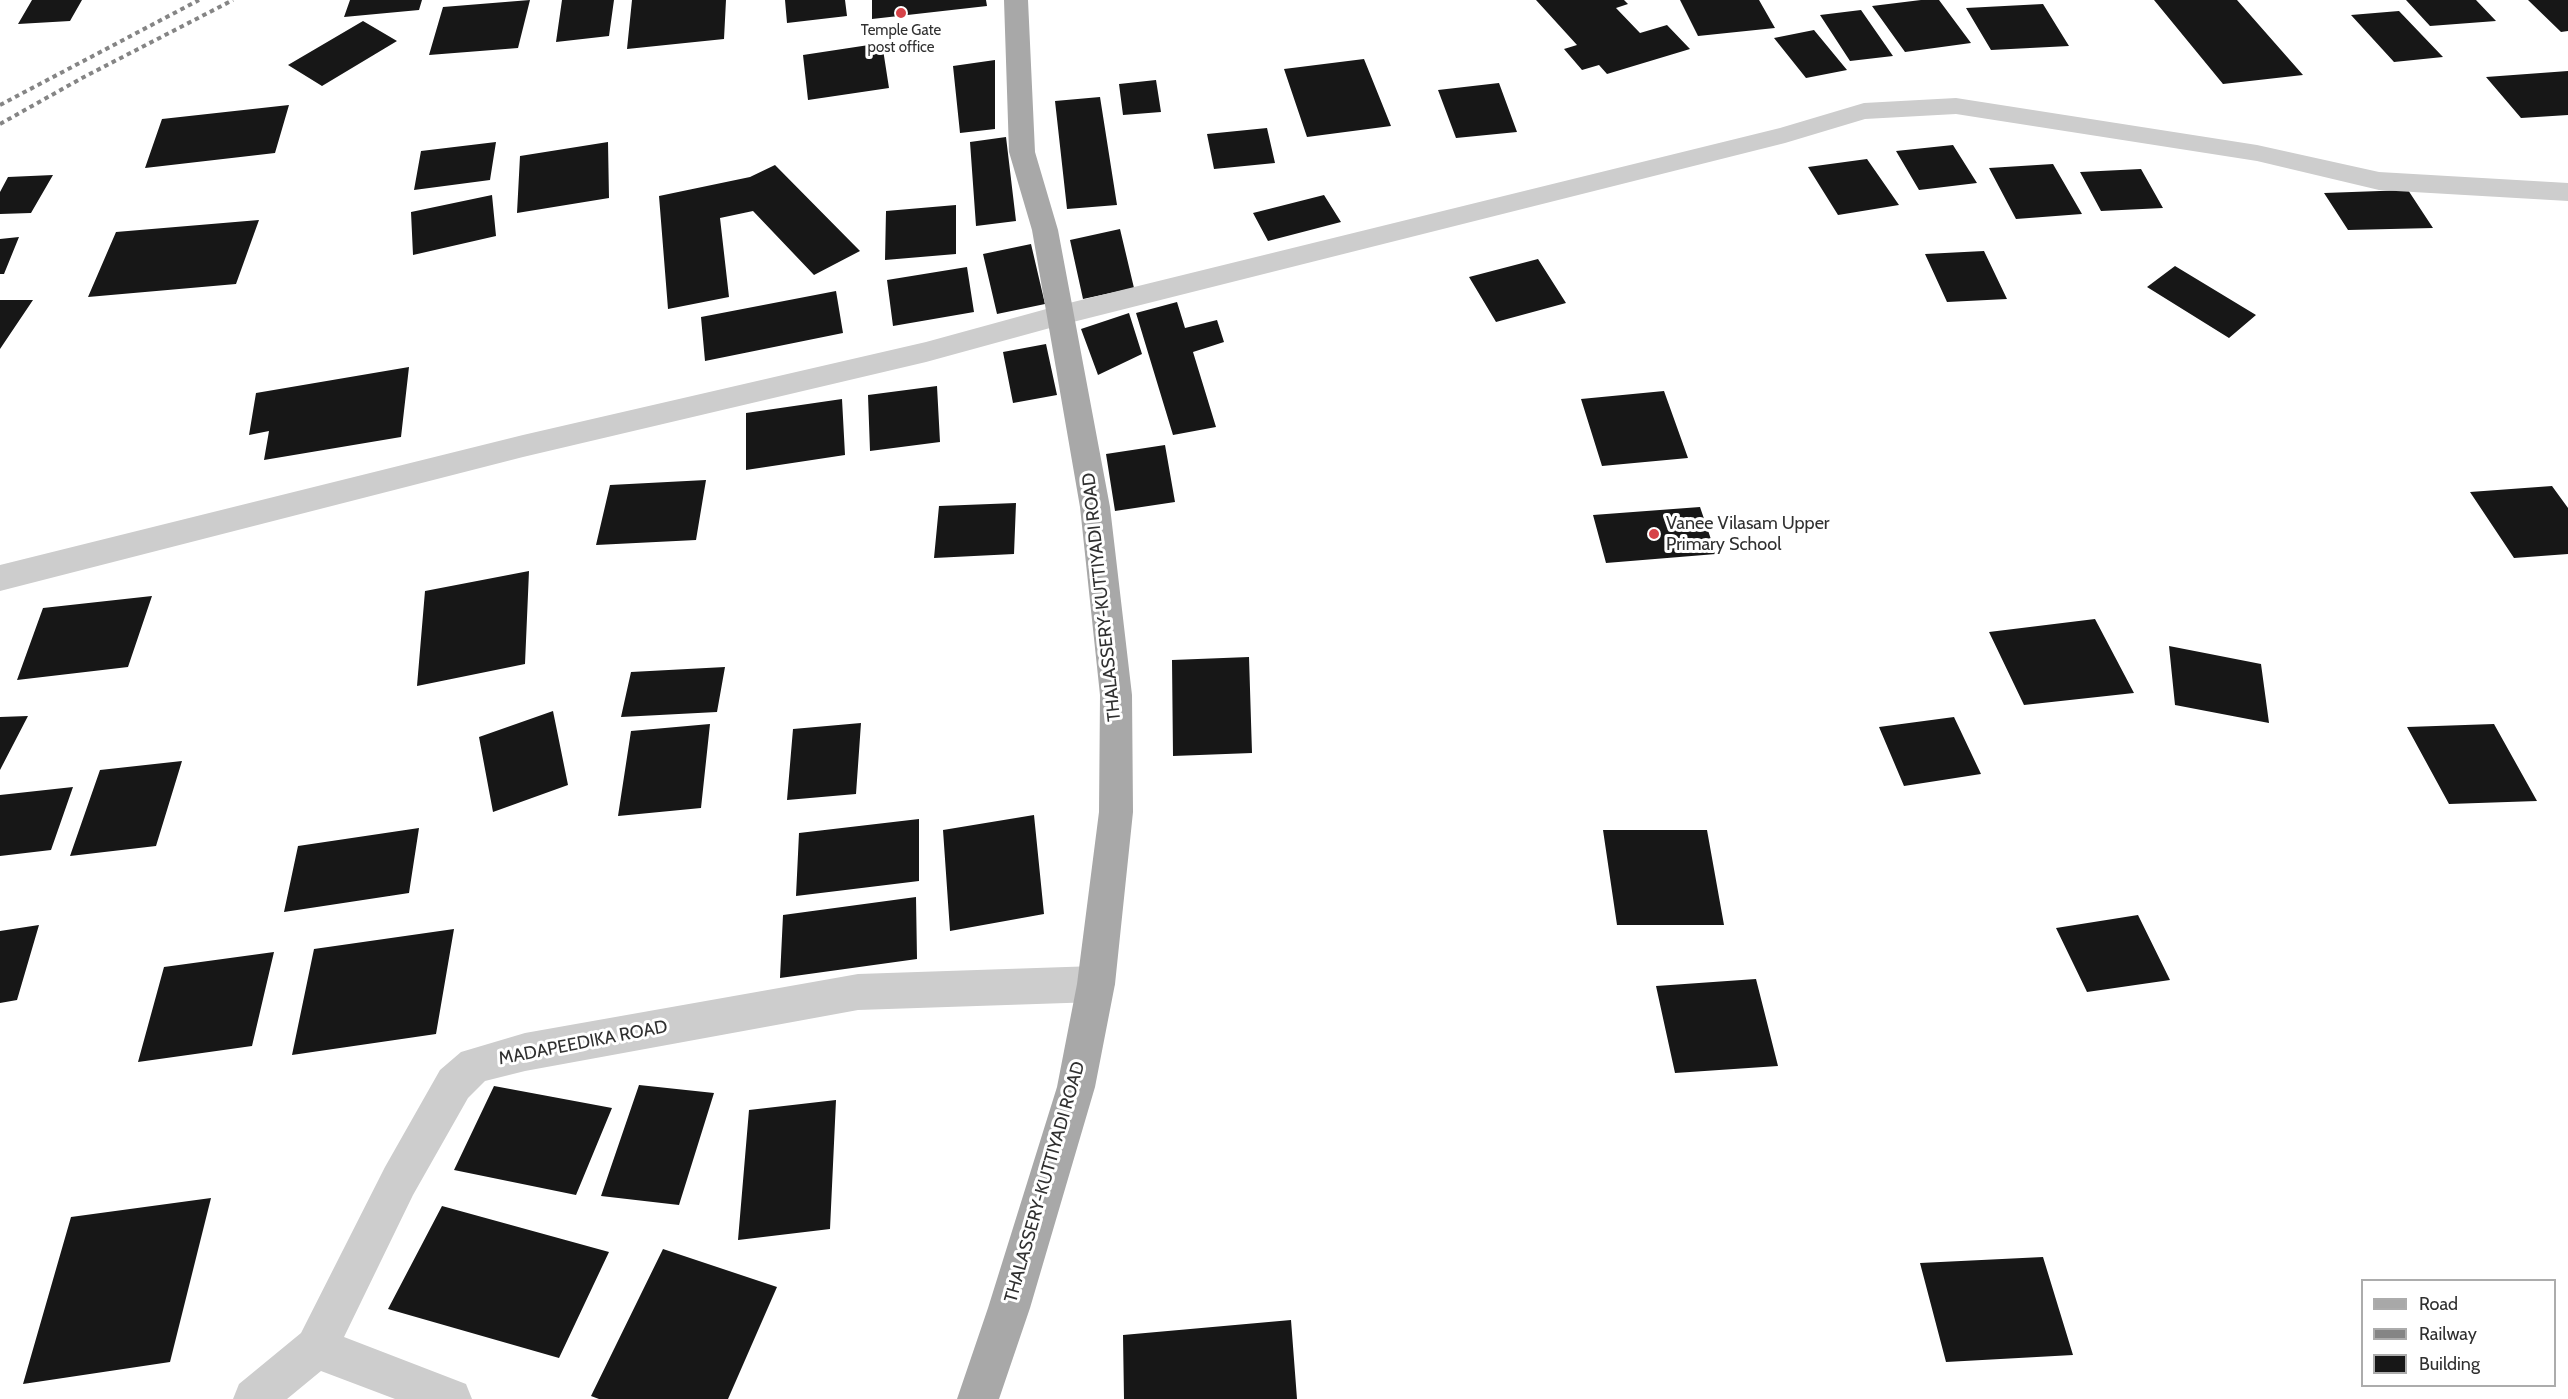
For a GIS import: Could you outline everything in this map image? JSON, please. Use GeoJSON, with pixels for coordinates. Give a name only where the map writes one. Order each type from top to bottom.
{"type":"FeatureCollection","features":[{"type":"Feature","properties":{"kind":"main road","name":"THALASSERY-KUTTIYADI ROAD"},"geometry":{"type":"LineString","coordinates":[[978,1399],[1009,1308],[1076,1087],[1096,984],[1116,812],[1116,695],[1095,507],[1045,230],[1022,152],[1016,0]]}},
{"type":"Feature","properties":{"kind":"street"},"geometry":{"type":"LineString","coordinates":[[0,578],[419,472],[1001,334],[1060,315],[1785,135],[1864,111],[1956,106],[2257,153],[2379,181],[2568,192]]}},
{"type":"Feature","properties":{"kind":"street","name":"MADAPEEDIKA ROAD"},"geometry":{"type":"LineString","coordinates":[[254,1399],[316,1348],[421,1142],[454,1084],[475,1065],[525,1052],[858,992],[1096,984]]}},
{"type":"Feature","properties":{"kind":"street"},"geometry":{"type":"LineString","coordinates":[[316,1348],[451,1399]]}},
{"type":"Feature","properties":{"kind":"building"},"geometry":{"type":"Polygon","coordinates":[[[32,0],[82,0],[70,21],[18,24],[32,0]]]}},
{"type":"Feature","properties":{"kind":"building"},"geometry":{"type":"Polygon","coordinates":[[[350,0],[422,0],[419,10],[344,17],[350,0]]]}},
{"type":"Feature","properties":{"kind":"building"},"geometry":{"type":"Polygon","coordinates":[[[530,0],[518,48],[429,55],[443,7],[530,0]]]}},
{"type":"Feature","properties":{"kind":"building"},"geometry":{"type":"Polygon","coordinates":[[[562,0],[614,0],[609,36],[556,42],[562,0]]]}},
{"type":"Feature","properties":{"kind":"building"},"geometry":{"type":"Polygon","coordinates":[[[632,0],[726,0],[724,39],[627,49],[632,0]]]}},
{"type":"Feature","properties":{"kind":"building"},"geometry":{"type":"Polygon","coordinates":[[[785,0],[845,0],[847,16],[787,23],[785,0]]]}},
{"type":"Feature","properties":{"kind":"building","name":"Temple Gate post office"},"geometry":{"type":"Polygon","coordinates":[[[872,0],[986,0],[987,6],[872,19],[872,0]]]}},
{"type":"Feature","properties":{"kind":"building"},"geometry":{"type":"Polygon","coordinates":[[[1536,0],[1624,0],[1628,4],[1616,8],[1640,33],[1667,25],[1690,49],[1607,74],[1599,65],[1582,70],[1564,49],[1577,45],[1536,0]]]}},
{"type":"Feature","properties":{"kind":"building"},"geometry":{"type":"Polygon","coordinates":[[[1680,0],[1759,0],[1775,28],[1698,36],[1680,0]]]}},
{"type":"Feature","properties":{"kind":"building"},"geometry":{"type":"Polygon","coordinates":[[[1939,0],[1971,43],[1905,52],[1872,6],[1939,0]]]}},
{"type":"Feature","properties":{"kind":"building"},"geometry":{"type":"Polygon","coordinates":[[[2154,0],[2237,0],[2303,75],[2223,84],[2154,0]]]}},
{"type":"Feature","properties":{"kind":"building"},"geometry":{"type":"Polygon","coordinates":[[[2406,0],[2476,0],[2496,21],[2430,26],[2406,0]]]}},
{"type":"Feature","properties":{"kind":"building"},"geometry":{"type":"Polygon","coordinates":[[[2528,0],[2568,0],[2568,31],[2561,32],[2528,0]]]}},
{"type":"Feature","properties":{"kind":"building"},"geometry":{"type":"Polygon","coordinates":[[[2043,4],[2069,46],[1991,50],[1966,8],[2043,4]]]}},
{"type":"Feature","properties":{"kind":"building"},"geometry":{"type":"Polygon","coordinates":[[[1861,10],[1893,56],[1850,61],[1820,15],[1861,10]]]}},
{"type":"Feature","properties":{"kind":"building"},"geometry":{"type":"Polygon","coordinates":[[[2399,11],[2443,57],[2394,62],[2351,15],[2399,11]]]}},
{"type":"Feature","properties":{"kind":"building"},"geometry":{"type":"Polygon","coordinates":[[[363,21],[397,41],[322,86],[288,65],[363,21]]]}},
{"type":"Feature","properties":{"kind":"building"},"geometry":{"type":"Polygon","coordinates":[[[1814,30],[1847,70],[1806,78],[1774,38],[1814,30]]]}},
{"type":"Feature","properties":{"kind":"building"},"geometry":{"type":"Polygon","coordinates":[[[882,43],[889,88],[808,100],[803,55],[882,43]]]}},
{"type":"Feature","properties":{"kind":"building"},"geometry":{"type":"Polygon","coordinates":[[[1364,59],[1391,126],[1307,137],[1284,69],[1364,59]]]}},
{"type":"Feature","properties":{"kind":"building"},"geometry":{"type":"Polygon","coordinates":[[[995,60],[995,129],[960,133],[953,66],[995,60]]]}},
{"type":"Feature","properties":{"kind":"building"},"geometry":{"type":"Polygon","coordinates":[[[2568,71],[2568,115],[2521,118],[2486,77],[2568,71]]]}},
{"type":"Feature","properties":{"kind":"building"},"geometry":{"type":"Polygon","coordinates":[[[1156,80],[1161,112],[1123,115],[1119,84],[1156,80]]]}},
{"type":"Feature","properties":{"kind":"building"},"geometry":{"type":"Polygon","coordinates":[[[1499,83],[1517,132],[1456,138],[1438,90],[1499,83]]]}},
{"type":"Feature","properties":{"kind":"building"},"geometry":{"type":"Polygon","coordinates":[[[1100,97],[1117,205],[1067,209],[1055,101],[1100,97]]]}},
{"type":"Feature","properties":{"kind":"building"},"geometry":{"type":"Polygon","coordinates":[[[289,105],[275,153],[145,168],[162,119],[289,105]]]}},
{"type":"Feature","properties":{"kind":"building"},"geometry":{"type":"Polygon","coordinates":[[[1267,128],[1275,163],[1214,169],[1207,134],[1267,128]]]}},
{"type":"Feature","properties":{"kind":"building"},"geometry":{"type":"Polygon","coordinates":[[[1006,137],[1016,221],[976,226],[970,142],[1006,137]]]}},
{"type":"Feature","properties":{"kind":"building"},"geometry":{"type":"Polygon","coordinates":[[[496,142],[490,180],[414,190],[421,151],[496,142]]]}},
{"type":"Feature","properties":{"kind":"building"},"geometry":{"type":"Polygon","coordinates":[[[608,142],[609,198],[517,213],[520,156],[608,142]]]}},
{"type":"Feature","properties":{"kind":"building"},"geometry":{"type":"Polygon","coordinates":[[[1953,145],[1977,183],[1919,190],[1896,151],[1953,145]]]}},
{"type":"Feature","properties":{"kind":"building"},"geometry":{"type":"Polygon","coordinates":[[[1867,159],[1899,205],[1838,215],[1808,167],[1867,159]]]}},
{"type":"Feature","properties":{"kind":"building"},"geometry":{"type":"Polygon","coordinates":[[[2053,164],[2082,214],[2016,219],[1989,168],[2053,164]]]}},
{"type":"Feature","properties":{"kind":"building"},"geometry":{"type":"Polygon","coordinates":[[[775,165],[860,251],[814,275],[753,211],[720,218],[729,297],[668,309],[659,196],[750,177],[775,165]]]}},
{"type":"Feature","properties":{"kind":"building"},"geometry":{"type":"Polygon","coordinates":[[[2141,169],[2163,208],[2101,211],[2080,172],[2141,169]]]}},
{"type":"Feature","properties":{"kind":"building"},"geometry":{"type":"Polygon","coordinates":[[[53,175],[31,213],[0,214],[0,192],[8,177],[53,175]]]}},
{"type":"Feature","properties":{"kind":"building"},"geometry":{"type":"Polygon","coordinates":[[[2408,190],[2433,228],[2348,230],[2324,193],[2408,190]]]}},
{"type":"Feature","properties":{"kind":"building"},"geometry":{"type":"Polygon","coordinates":[[[492,195],[496,236],[413,255],[411,212],[492,195]]]}},
{"type":"Feature","properties":{"kind":"building"},"geometry":{"type":"Polygon","coordinates":[[[1324,195],[1341,222],[1268,241],[1253,213],[1324,195]]]}},
{"type":"Feature","properties":{"kind":"building"},"geometry":{"type":"Polygon","coordinates":[[[956,205],[956,254],[885,260],[886,211],[956,205]]]}},
{"type":"Feature","properties":{"kind":"building"},"geometry":{"type":"Polygon","coordinates":[[[259,220],[236,284],[88,297],[116,232],[259,220]]]}},
{"type":"Feature","properties":{"kind":"building"},"geometry":{"type":"Polygon","coordinates":[[[1120,229],[1134,288],[1083,299],[1070,240],[1120,229]]]}},
{"type":"Feature","properties":{"kind":"building"},"geometry":{"type":"Polygon","coordinates":[[[19,237],[4,274],[0,274],[0,239],[19,237]]]}},
{"type":"Feature","properties":{"kind":"building"},"geometry":{"type":"Polygon","coordinates":[[[1031,244],[1045,304],[997,314],[983,254],[1031,244]]]}},
{"type":"Feature","properties":{"kind":"building"},"geometry":{"type":"Polygon","coordinates":[[[1984,251],[2007,299],[1947,302],[1925,254],[1984,251]]]}},
{"type":"Feature","properties":{"kind":"building"},"geometry":{"type":"Polygon","coordinates":[[[1538,259],[1566,303],[1496,322],[1469,277],[1538,259]]]}},
{"type":"Feature","properties":{"kind":"building"},"geometry":{"type":"Polygon","coordinates":[[[2175,266],[2256,315],[2229,338],[2147,287],[2175,266]]]}},
{"type":"Feature","properties":{"kind":"building"},"geometry":{"type":"Polygon","coordinates":[[[967,267],[974,312],[893,326],[887,280],[967,267]]]}},
{"type":"Feature","properties":{"kind":"building"},"geometry":{"type":"Polygon","coordinates":[[[836,291],[843,333],[705,361],[701,317],[836,291]]]}},
{"type":"Feature","properties":{"kind":"building"},"geometry":{"type":"Polygon","coordinates":[[[0,300],[33,300],[0,349],[0,300]]]}},
{"type":"Feature","properties":{"kind":"building"},"geometry":{"type":"Polygon","coordinates":[[[1177,302],[1185,328],[1217,320],[1224,342],[1193,352],[1216,427],[1173,435],[1136,313],[1177,302]]]}},
{"type":"Feature","properties":{"kind":"building"},"geometry":{"type":"Polygon","coordinates":[[[1129,313],[1142,354],[1098,375],[1081,329],[1129,313]]]}},
{"type":"Feature","properties":{"kind":"building"},"geometry":{"type":"Polygon","coordinates":[[[1046,344],[1057,395],[1013,403],[1003,352],[1046,344]]]}},
{"type":"Feature","properties":{"kind":"building"},"geometry":{"type":"Polygon","coordinates":[[[409,367],[401,437],[264,460],[269,431],[249,435],[256,393],[409,367]]]}},
{"type":"Feature","properties":{"kind":"building"},"geometry":{"type":"Polygon","coordinates":[[[937,386],[940,442],[870,451],[868,395],[937,386]]]}},
{"type":"Feature","properties":{"kind":"building"},"geometry":{"type":"Polygon","coordinates":[[[1664,391],[1688,458],[1602,466],[1581,399],[1664,391]]]}},
{"type":"Feature","properties":{"kind":"building"},"geometry":{"type":"Polygon","coordinates":[[[842,399],[845,455],[746,470],[746,413],[842,399]]]}},
{"type":"Feature","properties":{"kind":"building"},"geometry":{"type":"Polygon","coordinates":[[[1165,445],[1175,502],[1115,511],[1106,454],[1165,445]]]}},
{"type":"Feature","properties":{"kind":"building"},"geometry":{"type":"Polygon","coordinates":[[[706,480],[696,540],[596,545],[610,485],[706,480]]]}},
{"type":"Feature","properties":{"kind":"building"},"geometry":{"type":"Polygon","coordinates":[[[2552,486],[2568,508],[2568,554],[2514,558],[2470,492],[2552,486]]]}},
{"type":"Feature","properties":{"kind":"building"},"geometry":{"type":"Polygon","coordinates":[[[1016,503],[1014,554],[934,558],[939,506],[1016,503]]]}},
{"type":"Feature","properties":{"kind":"building","name":"Vanee Vilasam Upper Primary School"},"geometry":{"type":"Polygon","coordinates":[[[1700,507],[1716,554],[1606,563],[1593,515],[1700,507]]]}},
{"type":"Feature","properties":{"kind":"building"},"geometry":{"type":"Polygon","coordinates":[[[529,571],[525,664],[417,686],[425,591],[529,571]]]}},
{"type":"Feature","properties":{"kind":"building"},"geometry":{"type":"Polygon","coordinates":[[[152,596],[128,667],[17,680],[43,608],[152,596]]]}},
{"type":"Feature","properties":{"kind":"building"},"geometry":{"type":"Polygon","coordinates":[[[2095,619],[2134,693],[2024,705],[1989,632],[2095,619]]]}},
{"type":"Feature","properties":{"kind":"building"},"geometry":{"type":"Polygon","coordinates":[[[2169,646],[2261,664],[2269,723],[2175,705],[2169,646]]]}},
{"type":"Feature","properties":{"kind":"building"},"geometry":{"type":"Polygon","coordinates":[[[1249,657],[1252,753],[1173,756],[1172,660],[1249,657]]]}},
{"type":"Feature","properties":{"kind":"building"},"geometry":{"type":"Polygon","coordinates":[[[725,667],[717,712],[621,717],[631,672],[725,667]]]}},
{"type":"Feature","properties":{"kind":"building"},"geometry":{"type":"Polygon","coordinates":[[[553,711],[568,785],[493,812],[479,737],[553,711]]]}},
{"type":"Feature","properties":{"kind":"building"},"geometry":{"type":"Polygon","coordinates":[[[28,716],[0,770],[0,717],[28,716]]]}},
{"type":"Feature","properties":{"kind":"building"},"geometry":{"type":"Polygon","coordinates":[[[1954,717],[1981,774],[1904,786],[1879,727],[1954,717]]]}},
{"type":"Feature","properties":{"kind":"building"},"geometry":{"type":"Polygon","coordinates":[[[861,723],[856,794],[787,800],[793,729],[861,723]]]}},
{"type":"Feature","properties":{"kind":"building"},"geometry":{"type":"Polygon","coordinates":[[[710,724],[701,808],[618,816],[631,731],[710,724]]]}},
{"type":"Feature","properties":{"kind":"building"},"geometry":{"type":"Polygon","coordinates":[[[2494,724],[2537,801],[2449,804],[2407,727],[2494,724]]]}},
{"type":"Feature","properties":{"kind":"building"},"geometry":{"type":"Polygon","coordinates":[[[182,761],[156,846],[70,856],[100,770],[182,761]]]}},
{"type":"Feature","properties":{"kind":"building"},"geometry":{"type":"Polygon","coordinates":[[[73,787],[51,850],[0,856],[0,795],[73,787]]]}},
{"type":"Feature","properties":{"kind":"building"},"geometry":{"type":"Polygon","coordinates":[[[1034,815],[1044,914],[950,931],[943,830],[1034,815]]]}},
{"type":"Feature","properties":{"kind":"building"},"geometry":{"type":"Polygon","coordinates":[[[919,819],[919,881],[796,896],[799,833],[919,819]]]}},
{"type":"Feature","properties":{"kind":"building"},"geometry":{"type":"Polygon","coordinates":[[[419,828],[409,893],[284,912],[298,846],[419,828]]]}},
{"type":"Feature","properties":{"kind":"building"},"geometry":{"type":"Polygon","coordinates":[[[1603,830],[1707,830],[1724,925],[1617,925],[1603,830]]]}},
{"type":"Feature","properties":{"kind":"building"},"geometry":{"type":"Polygon","coordinates":[[[916,897],[917,959],[780,978],[783,915],[916,897]]]}},
{"type":"Feature","properties":{"kind":"building"},"geometry":{"type":"Polygon","coordinates":[[[2138,915],[2170,980],[2087,992],[2056,928],[2138,915]]]}},
{"type":"Feature","properties":{"kind":"building"},"geometry":{"type":"Polygon","coordinates":[[[39,925],[17,1000],[0,1003],[0,931],[39,925]]]}},
{"type":"Feature","properties":{"kind":"building"},"geometry":{"type":"Polygon","coordinates":[[[454,929],[436,1034],[292,1055],[314,949],[454,929]]]}},
{"type":"Feature","properties":{"kind":"building"},"geometry":{"type":"Polygon","coordinates":[[[274,952],[252,1046],[138,1062],[164,967],[274,952]]]}},
{"type":"Feature","properties":{"kind":"building"},"geometry":{"type":"Polygon","coordinates":[[[1756,979],[1778,1066],[1675,1073],[1656,986],[1756,979]]]}},
{"type":"Feature","properties":{"kind":"building"},"geometry":{"type":"Polygon","coordinates":[[[639,1085],[714,1093],[679,1205],[601,1196],[639,1085]]]}},
{"type":"Feature","properties":{"kind":"building"},"geometry":{"type":"Polygon","coordinates":[[[494,1086],[612,1108],[576,1195],[454,1170],[494,1086]]]}},
{"type":"Feature","properties":{"kind":"building"},"geometry":{"type":"Polygon","coordinates":[[[836,1100],[830,1229],[738,1240],[749,1110],[836,1100]]]}},
{"type":"Feature","properties":{"kind":"building"},"geometry":{"type":"Polygon","coordinates":[[[211,1198],[170,1362],[23,1384],[71,1217],[211,1198]]]}},
{"type":"Feature","properties":{"kind":"building"},"geometry":{"type":"Polygon","coordinates":[[[442,1206],[609,1252],[559,1358],[388,1309],[442,1206]]]}},
{"type":"Feature","properties":{"kind":"building"},"geometry":{"type":"Polygon","coordinates":[[[663,1249],[777,1287],[728,1399],[599,1399],[591,1396],[663,1249]]]}},
{"type":"Feature","properties":{"kind":"building"},"geometry":{"type":"Polygon","coordinates":[[[2043,1257],[2073,1355],[1946,1362],[1920,1263],[2043,1257]]]}},
{"type":"Feature","properties":{"kind":"building"},"geometry":{"type":"Polygon","coordinates":[[[1291,1320],[1297,1399],[1124,1399],[1123,1335],[1291,1320]]]}},
{"type":"Feature","properties":{"kind":"railway"},"geometry":{"type":"LineString","coordinates":[[0,105],[199,0]]}},
{"type":"Feature","properties":{"kind":"railway"},"geometry":{"type":"LineString","coordinates":[[0,124],[82,78],[233,0]]}},
{"type":"Feature","properties":{"kind":"place","name":"Temple Gate post office"},"geometry":{"type":"Point","coordinates":[901,13]}},
{"type":"Feature","properties":{"kind":"place","name":"Vanee Vilasam Upper Primary School"},"geometry":{"type":"Point","coordinates":[1654,534]}}]}
